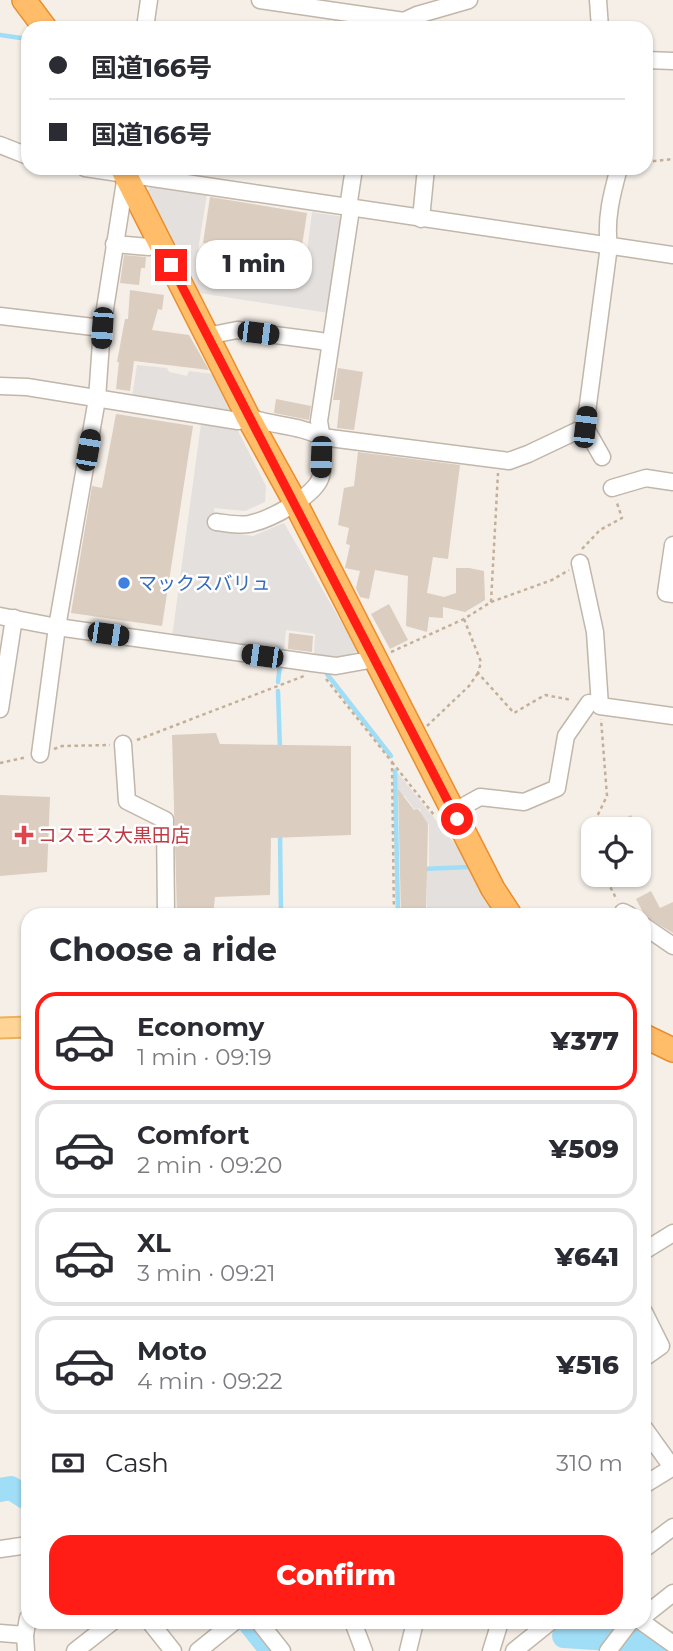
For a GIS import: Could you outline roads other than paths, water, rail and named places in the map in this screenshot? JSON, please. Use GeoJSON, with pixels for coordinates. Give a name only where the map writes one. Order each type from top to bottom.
{"type":"FeatureCollection","features":[{"type":"Feature","properties":{"kind":"highway"},"geometry":{"type":"LineString","coordinates":[[24,0],[39,21]]}},
{"type":"Feature","properties":{"kind":"highway"},"geometry":{"type":"LineString","coordinates":[[127,175],[248,417],[295,502],[492,889],[505,908]]}},
{"type":"Feature","properties":{"kind":"highway"},"geometry":{"type":"LineString","coordinates":[[651,1039],[673,1050]]}},
{"type":"Feature","properties":{"kind":"main road"},"geometry":{"type":"LineString","coordinates":[[0,1028],[21,1027]]}},
{"type":"Feature","properties":{"kind":"street"},"geometry":{"type":"LineString","coordinates":[[146,21],[149,0]]}},
{"type":"Feature","properties":{"kind":"street"},"geometry":{"type":"LineString","coordinates":[[260,0],[369,21]]}},
{"type":"Feature","properties":{"kind":"street"},"geometry":{"type":"LineString","coordinates":[[414,21],[418,15],[469,0]]}},
{"type":"Feature","properties":{"kind":"street"},"geometry":{"type":"LineString","coordinates":[[598,0],[600,21]]}},
{"type":"Feature","properties":{"kind":"street"},"geometry":{"type":"LineString","coordinates":[[653,60],[673,61]]}},
{"type":"Feature","properties":{"kind":"street"},"geometry":{"type":"LineString","coordinates":[[0,145],[21,153]]}},
{"type":"Feature","properties":{"kind":"street"},"geometry":{"type":"LineString","coordinates":[[40,754],[57,627],[97,399],[102,328],[124,175]]}},
{"type":"Feature","properties":{"kind":"street"},"geometry":{"type":"LineString","coordinates":[[154,175],[349,209],[673,255]]}},
{"type":"Feature","properties":{"kind":"street"},"geometry":{"type":"LineString","coordinates":[[216,522],[248,525],[308,495],[321,478],[321,429],[353,175]]}},
{"type":"Feature","properties":{"kind":"street"},"geometry":{"type":"LineString","coordinates":[[421,219],[425,175]]}},
{"type":"Feature","properties":{"kind":"street"},"geometry":{"type":"LineString","coordinates":[[603,457],[585,427],[609,246],[607,234],[611,197],[617,175]]}},
{"type":"Feature","properties":{"kind":"street"},"geometry":{"type":"LineString","coordinates":[[114,244],[149,247],[159,241]]}},
{"type":"Feature","properties":{"kind":"street"},"geometry":{"type":"LineString","coordinates":[[0,316],[102,328]]}},
{"type":"Feature","properties":{"kind":"street"},"geometry":{"type":"LineString","coordinates":[[207,336],[237,330],[331,344]]}},
{"type":"Feature","properties":{"kind":"street"},"geometry":{"type":"LineString","coordinates":[[0,386],[27,387],[238,421],[248,417],[267,424],[309,430],[321,429],[509,461],[585,427]]}},
{"type":"Feature","properties":{"kind":"street"},"geometry":{"type":"LineString","coordinates":[[612,488],[646,478],[673,482]]}},
{"type":"Feature","properties":{"kind":"street"},"geometry":{"type":"LineString","coordinates":[[673,545],[666,593],[673,594]]}},
{"type":"Feature","properties":{"kind":"street"},"geometry":{"type":"LineString","coordinates":[[455,816],[481,797],[524,802],[557,788],[566,736],[594,704],[595,632],[580,563]]}},
{"type":"Feature","properties":{"kind":"street"},"geometry":{"type":"LineString","coordinates":[[0,709],[7,617],[316,666],[336,666],[375,659]]}},
{"type":"Feature","properties":{"kind":"street"},"geometry":{"type":"LineString","coordinates":[[594,704],[673,716]]}},
{"type":"Feature","properties":{"kind":"street"},"geometry":{"type":"LineString","coordinates":[[123,744],[127,801],[165,820],[166,908]]}},
{"type":"Feature","properties":{"kind":"street"},"geometry":{"type":"LineString","coordinates":[[651,931],[673,946]]}},
{"type":"Feature","properties":{"kind":"street"},"geometry":{"type":"LineString","coordinates":[[651,1247],[673,1233]]}},
{"type":"Feature","properties":{"kind":"street"},"geometry":{"type":"LineString","coordinates":[[651,1325],[662,1346],[651,1353]]}},
{"type":"Feature","properties":{"kind":"street"},"geometry":{"type":"LineString","coordinates":[[651,1438],[672,1467],[651,1480]]}},
{"type":"Feature","properties":{"kind":"street"},"geometry":{"type":"LineString","coordinates":[[651,1544],[673,1527]]}},
{"type":"Feature","properties":{"kind":"street"},"geometry":{"type":"LineString","coordinates":[[0,1549],[21,1546]]}},
{"type":"Feature","properties":{"kind":"street"},"geometry":{"type":"LineString","coordinates":[[651,1610],[673,1593]]}},
{"type":"Feature","properties":{"kind":"street"},"geometry":{"type":"LineString","coordinates":[[651,1628],[673,1644]]}},
{"type":"Feature","properties":{"kind":"street"},"geometry":{"type":"LineString","coordinates":[[75,1651],[104,1629]]}},
{"type":"Feature","properties":{"kind":"street"},"geometry":{"type":"LineString","coordinates":[[156,1629],[173,1651]]}},
{"type":"Feature","properties":{"kind":"street"},"geometry":{"type":"LineString","coordinates":[[198,1651],[225,1629]]}},
{"type":"Feature","properties":{"kind":"street"},"geometry":{"type":"LineString","coordinates":[[265,1629],[282,1651]]}},
{"type":"Feature","properties":{"kind":"street"},"geometry":{"type":"LineString","coordinates":[[356,1629],[364,1651]]}},
{"type":"Feature","properties":{"kind":"street"},"geometry":{"type":"LineString","coordinates":[[408,1651],[413,1629]]}},
{"type":"Feature","properties":{"kind":"street"},"geometry":{"type":"LineString","coordinates":[[491,1651],[498,1629]]}},
{"type":"Feature","properties":{"kind":"street"},"geometry":{"type":"LineString","coordinates":[[514,1651],[541,1629]]}},
{"type":"Feature","properties":{"kind":"street"},"geometry":{"type":"LineString","coordinates":[[608,1651],[625,1629]]}},
{"type":"Feature","properties":{"kind":"street"},"geometry":{"type":"LineString","coordinates":[[0,1633],[26,1643]]}},
{"type":"Feature","properties":{"kind":"waterway"},"geometry":{"type":"LineString","coordinates":[[0,35],[21,38]]}},
{"type":"Feature","properties":{"kind":"waterway"},"geometry":{"type":"LineString","coordinates":[[278,682],[280,664]]}},
{"type":"Feature","properties":{"kind":"waterway"},"geometry":{"type":"LineString","coordinates":[[327,674],[391,756]]}},
{"type":"Feature","properties":{"kind":"waterway"},"geometry":{"type":"LineString","coordinates":[[278,691],[280,750]]}},
{"type":"Feature","properties":{"kind":"waterway"},"geometry":{"type":"LineString","coordinates":[[395,771],[398,908]]}},
{"type":"Feature","properties":{"kind":"waterway"},"geometry":{"type":"LineString","coordinates":[[280,832],[281,908]]}},
{"type":"Feature","properties":{"kind":"waterway"},"geometry":{"type":"LineString","coordinates":[[423,869],[470,867]]}},
{"type":"Feature","properties":{"kind":"waterway"},"geometry":{"type":"LineString","coordinates":[[0,1490],[11,1488],[21,1494]]}},
{"type":"Feature","properties":{"kind":"waterway"},"geometry":{"type":"LineString","coordinates":[[255,1629],[272,1651]]}},
{"type":"Feature","properties":{"kind":"waterway"},"geometry":{"type":"LineString","coordinates":[[564,1636],[673,1643]]}},
{"type":"Feature","properties":{"kind":"place","name":"マックスバリュ"},"geometry":{"type":"Point","coordinates":[124,583]}},
{"type":"Feature","properties":{"kind":"place","name":"コスモス大黒田店"},"geometry":{"type":"Point","coordinates":[24,835]}}]}
